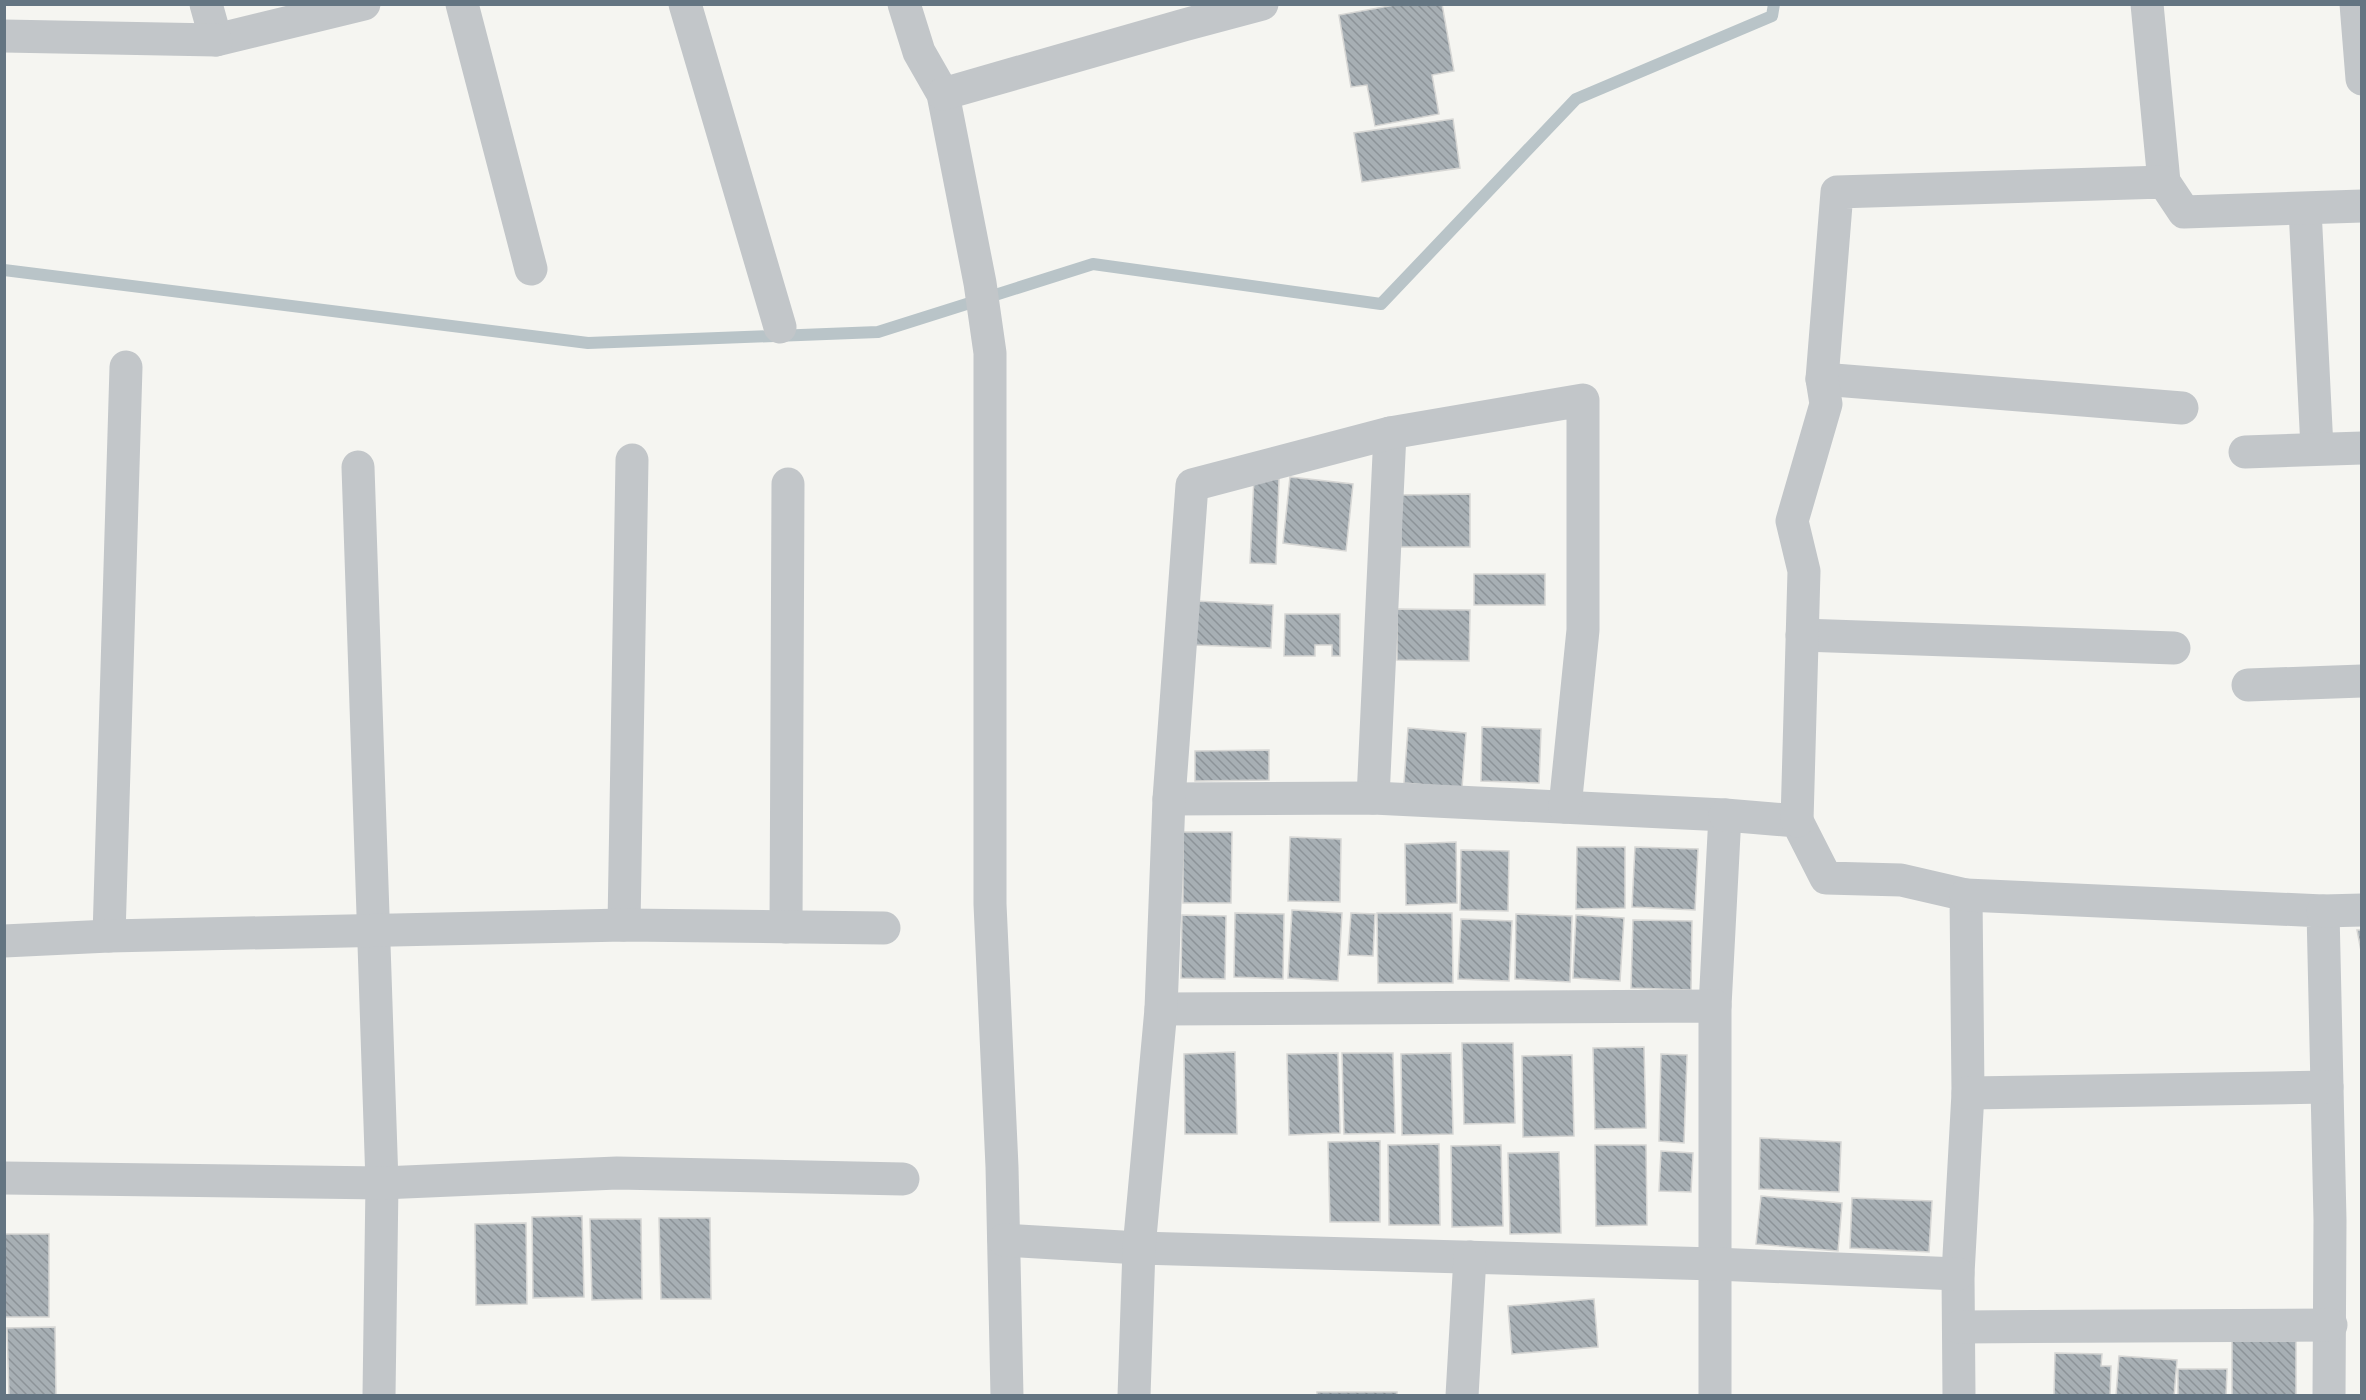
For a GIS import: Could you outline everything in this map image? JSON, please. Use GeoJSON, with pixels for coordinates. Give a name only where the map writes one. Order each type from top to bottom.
{"type":"FeatureCollection","features":[{"type":"Feature","properties":{"kind":"street"},"geometry":{"type":"LineString","coordinates":[[206,4],[216,40]]}},
{"type":"Feature","properties":{"kind":"street"},"geometry":{"type":"LineString","coordinates":[[4,36],[216,40],[364,4]]}},
{"type":"Feature","properties":{"kind":"street"},"geometry":{"type":"LineString","coordinates":[[462,4],[531,269]]}},
{"type":"Feature","properties":{"kind":"street"},"geometry":{"type":"LineString","coordinates":[[685,4],[780,327]]}},
{"type":"Feature","properties":{"kind":"street"},"geometry":{"type":"LineString","coordinates":[[904,4],[919,52],[943,94],[980,283],[990,352],[990,904],[1004,1240],[1007,1395]]}},
{"type":"Feature","properties":{"kind":"street"},"geometry":{"type":"LineString","coordinates":[[943,94],[1262,4]]}},
{"type":"Feature","properties":{"kind":"street"},"geometry":{"type":"LineString","coordinates":[[2147,4],[2164,182],[2184,212],[2361,206]]}},
{"type":"Feature","properties":{"kind":"street"},"geometry":{"type":"LineString","coordinates":[[2356,4],[2361,80]]}},
{"type":"Feature","properties":{"kind":"street"},"geometry":{"type":"LineString","coordinates":[[2164,182],[1837,192],[1822,379],[1826,404],[1792,521],[1804,571],[1797,821],[1826,878],[1901,880],[1966,895],[2323,911],[2361,910]]}},
{"type":"Feature","properties":{"kind":"street"},"geometry":{"type":"LineString","coordinates":[[2305,209],[2317,448]]}},
{"type":"Feature","properties":{"kind":"street"},"geometry":{"type":"LineString","coordinates":[[109,936],[126,367]]}},
{"type":"Feature","properties":{"kind":"street"},"geometry":{"type":"LineString","coordinates":[[1822,379],[2182,408]]}},
{"type":"Feature","properties":{"kind":"street"},"geometry":{"type":"LineString","coordinates":[[1134,1395],[1139,1248],[1161,1010],[1169,799],[1192,485],[1390,433],[1583,400],[1583,630],[1565,807]]}},
{"type":"Feature","properties":{"kind":"street"},"geometry":{"type":"LineString","coordinates":[[1373,798],[1390,433]]}},
{"type":"Feature","properties":{"kind":"street"},"geometry":{"type":"LineString","coordinates":[[2245,452],[2361,448]]}},
{"type":"Feature","properties":{"kind":"street"},"geometry":{"type":"LineString","coordinates":[[624,925],[632,460]]}},
{"type":"Feature","properties":{"kind":"street"},"geometry":{"type":"LineString","coordinates":[[358,467],[382,1183],[379,1395]]}},
{"type":"Feature","properties":{"kind":"street"},"geometry":{"type":"LineString","coordinates":[[786,927],[788,484]]}},
{"type":"Feature","properties":{"kind":"street"},"geometry":{"type":"LineString","coordinates":[[1802,635],[2174,648]]}},
{"type":"Feature","properties":{"kind":"street"},"geometry":{"type":"LineString","coordinates":[[2248,686],[2361,681]]}},
{"type":"Feature","properties":{"kind":"street"},"geometry":{"type":"LineString","coordinates":[[1169,799],[1373,798],[1725,815],[1797,821]]}},
{"type":"Feature","properties":{"kind":"street"},"geometry":{"type":"LineString","coordinates":[[1715,1395],[1715,1006],[1725,815]]}},
{"type":"Feature","properties":{"kind":"street"},"geometry":{"type":"LineString","coordinates":[[1959,1395],[1958,1274],[1968,1093],[1966,895]]}},
{"type":"Feature","properties":{"kind":"street"},"geometry":{"type":"LineString","coordinates":[[2323,911],[2331,1325],[2329,1395]]}},
{"type":"Feature","properties":{"kind":"street"},"geometry":{"type":"LineString","coordinates":[[4,941],[109,936],[624,925],[884,928]]}},
{"type":"Feature","properties":{"kind":"street"},"geometry":{"type":"LineString","coordinates":[[1161,1010],[1715,1006]]}},
{"type":"Feature","properties":{"kind":"street"},"geometry":{"type":"LineString","coordinates":[[1968,1093],[2327,1087]]}},
{"type":"Feature","properties":{"kind":"street"},"geometry":{"type":"LineString","coordinates":[[4,1178],[382,1183],[616,1173],[903,1179]]}},
{"type":"Feature","properties":{"kind":"street"},"geometry":{"type":"LineString","coordinates":[[1004,1240],[1139,1248],[1715,1264],[1958,1274]]}},
{"type":"Feature","properties":{"kind":"street"},"geometry":{"type":"LineString","coordinates":[[1462,1395],[1470,1257]]}},
{"type":"Feature","properties":{"kind":"street"},"geometry":{"type":"LineString","coordinates":[[1959,1327],[2331,1325]]}},
{"type":"Feature","properties":{"kind":"building"},"geometry":{"type":"Polygon","coordinates":[[[1400,4],[1442,4],[1454,71],[1432,75],[1439,114],[1375,126],[1367,85],[1351,87],[1339,15],[1400,4]]]}},
{"type":"Feature","properties":{"kind":"building"},"geometry":{"type":"Polygon","coordinates":[[[1453,119],[1460,168],[1362,182],[1354,133],[1453,119]]]}},
{"type":"Feature","properties":{"kind":"building"},"geometry":{"type":"Polygon","coordinates":[[[1290,477],[1353,484],[1346,551],[1283,543],[1290,477]]]}},
{"type":"Feature","properties":{"kind":"building"},"geometry":{"type":"Polygon","coordinates":[[[1254,478],[1279,479],[1276,564],[1250,563],[1254,478]]]}},
{"type":"Feature","properties":{"kind":"building"},"geometry":{"type":"Polygon","coordinates":[[[1470,494],[1470,547],[1401,547],[1400,495],[1470,494]]]}},
{"type":"Feature","properties":{"kind":"building"},"geometry":{"type":"Polygon","coordinates":[[[1474,574],[1545,574],[1545,605],[1474,605],[1474,574]]]}},
{"type":"Feature","properties":{"kind":"building"},"geometry":{"type":"Polygon","coordinates":[[[1196,601],[1273,605],[1271,648],[1195,645],[1196,601]]]}},
{"type":"Feature","properties":{"kind":"building"},"geometry":{"type":"Polygon","coordinates":[[[1397,609],[1470,610],[1469,661],[1397,660],[1397,609]]]}},
{"type":"Feature","properties":{"kind":"building"},"geometry":{"type":"Polygon","coordinates":[[[1285,614],[1340,614],[1340,656],[1332,656],[1332,645],[1315,645],[1315,656],[1284,656],[1285,614]]]}},
{"type":"Feature","properties":{"kind":"building"},"geometry":{"type":"Polygon","coordinates":[[[1482,727],[1541,729],[1539,783],[1481,781],[1482,727]]]}},
{"type":"Feature","properties":{"kind":"building"},"geometry":{"type":"Polygon","coordinates":[[[1408,728],[1466,733],[1462,788],[1404,783],[1408,728]]]}},
{"type":"Feature","properties":{"kind":"building"},"geometry":{"type":"Polygon","coordinates":[[[1269,750],[1269,780],[1195,781],[1195,751],[1269,750]]]}},
{"type":"Feature","properties":{"kind":"building"},"geometry":{"type":"Polygon","coordinates":[[[1183,832],[1232,832],[1231,903],[1183,903],[1183,832]]]}},
{"type":"Feature","properties":{"kind":"building"},"geometry":{"type":"Polygon","coordinates":[[[1290,837],[1341,839],[1340,902],[1288,901],[1290,837]]]}},
{"type":"Feature","properties":{"kind":"building"},"geometry":{"type":"Polygon","coordinates":[[[1456,842],[1457,903],[1406,905],[1405,844],[1456,842]]]}},
{"type":"Feature","properties":{"kind":"building"},"geometry":{"type":"Polygon","coordinates":[[[1577,847],[1625,847],[1625,908],[1576,909],[1577,847]]]}},
{"type":"Feature","properties":{"kind":"building"},"geometry":{"type":"Polygon","coordinates":[[[1635,847],[1698,849],[1695,910],[1632,907],[1635,847]]]}},
{"type":"Feature","properties":{"kind":"building"},"geometry":{"type":"Polygon","coordinates":[[[1461,850],[1509,851],[1508,911],[1460,910],[1461,850]]]}},
{"type":"Feature","properties":{"kind":"building"},"geometry":{"type":"Polygon","coordinates":[[[1292,910],[1342,913],[1338,981],[1288,978],[1292,910]]]}},
{"type":"Feature","properties":{"kind":"building"},"geometry":{"type":"Polygon","coordinates":[[[1235,913],[1284,914],[1283,979],[1234,977],[1235,913]]]}},
{"type":"Feature","properties":{"kind":"building"},"geometry":{"type":"Polygon","coordinates":[[[1351,913],[1375,914],[1373,956],[1348,955],[1351,913]]]}},
{"type":"Feature","properties":{"kind":"building"},"geometry":{"type":"Polygon","coordinates":[[[1377,913],[1452,913],[1453,983],[1378,983],[1377,913]]]}},
{"type":"Feature","properties":{"kind":"building"},"geometry":{"type":"Polygon","coordinates":[[[1516,914],[1572,916],[1570,982],[1515,979],[1516,914]]]}},
{"type":"Feature","properties":{"kind":"building"},"geometry":{"type":"Polygon","coordinates":[[[1182,915],[1226,916],[1225,979],[1181,978],[1182,915]]]}},
{"type":"Feature","properties":{"kind":"building"},"geometry":{"type":"Polygon","coordinates":[[[1576,915],[1624,918],[1620,981],[1573,978],[1576,915]]]}},
{"type":"Feature","properties":{"kind":"building"},"geometry":{"type":"Polygon","coordinates":[[[1461,919],[1512,921],[1509,981],[1458,979],[1461,919]]]}},
{"type":"Feature","properties":{"kind":"building"},"geometry":{"type":"Polygon","coordinates":[[[1633,920],[1692,921],[1691,990],[1631,988],[1633,920]]]}},
{"type":"Feature","properties":{"kind":"building"},"geometry":{"type":"Polygon","coordinates":[[[2357,930],[2362,930],[2362,956],[2357,930]]]}},
{"type":"Feature","properties":{"kind":"building"},"geometry":{"type":"Polygon","coordinates":[[[1462,1043],[1513,1043],[1515,1123],[1464,1124],[1462,1043]]]}},
{"type":"Feature","properties":{"kind":"building"},"geometry":{"type":"Polygon","coordinates":[[[1644,1047],[1646,1128],[1595,1129],[1593,1048],[1644,1047]]]}},
{"type":"Feature","properties":{"kind":"building"},"geometry":{"type":"Polygon","coordinates":[[[1235,1052],[1237,1134],[1185,1134],[1184,1054],[1235,1052]]]}},
{"type":"Feature","properties":{"kind":"building"},"geometry":{"type":"Polygon","coordinates":[[[1338,1053],[1340,1133],[1289,1135],[1287,1054],[1338,1053]]]}},
{"type":"Feature","properties":{"kind":"building"},"geometry":{"type":"Polygon","coordinates":[[[1342,1053],[1393,1053],[1395,1133],[1344,1134],[1342,1053]]]}},
{"type":"Feature","properties":{"kind":"building"},"geometry":{"type":"Polygon","coordinates":[[[1451,1053],[1453,1134],[1402,1135],[1401,1054],[1451,1053]]]}},
{"type":"Feature","properties":{"kind":"building"},"geometry":{"type":"Polygon","coordinates":[[[1661,1054],[1687,1055],[1684,1143],[1659,1141],[1661,1054]]]}},
{"type":"Feature","properties":{"kind":"building"},"geometry":{"type":"Polygon","coordinates":[[[1572,1055],[1574,1136],[1523,1137],[1522,1056],[1572,1055]]]}},
{"type":"Feature","properties":{"kind":"building"},"geometry":{"type":"Polygon","coordinates":[[[1760,1138],[1841,1142],[1839,1192],[1759,1189],[1760,1138]]]}},
{"type":"Feature","properties":{"kind":"building"},"geometry":{"type":"Polygon","coordinates":[[[1380,1141],[1380,1222],[1330,1222],[1328,1142],[1380,1141]]]}},
{"type":"Feature","properties":{"kind":"building"},"geometry":{"type":"Polygon","coordinates":[[[1439,1144],[1440,1225],[1389,1225],[1388,1145],[1439,1144]]]}},
{"type":"Feature","properties":{"kind":"building"},"geometry":{"type":"Polygon","coordinates":[[[1501,1145],[1503,1226],[1452,1227],[1451,1146],[1501,1145]]]}},
{"type":"Feature","properties":{"kind":"building"},"geometry":{"type":"Polygon","coordinates":[[[1595,1145],[1646,1145],[1647,1225],[1596,1226],[1595,1145]]]}},
{"type":"Feature","properties":{"kind":"building"},"geometry":{"type":"Polygon","coordinates":[[[1661,1151],[1693,1153],[1691,1192],[1659,1191],[1661,1151]]]}},
{"type":"Feature","properties":{"kind":"building"},"geometry":{"type":"Polygon","coordinates":[[[1559,1152],[1561,1233],[1510,1234],[1508,1153],[1559,1152]]]}},
{"type":"Feature","properties":{"kind":"building"},"geometry":{"type":"Polygon","coordinates":[[[1761,1196],[1842,1203],[1838,1251],[1756,1244],[1761,1196]]]}},
{"type":"Feature","properties":{"kind":"building"},"geometry":{"type":"Polygon","coordinates":[[[1852,1198],[1932,1201],[1929,1252],[1850,1248],[1852,1198]]]}},
{"type":"Feature","properties":{"kind":"building"},"geometry":{"type":"Polygon","coordinates":[[[582,1216],[584,1297],[533,1298],[532,1217],[582,1216]]]}},
{"type":"Feature","properties":{"kind":"building"},"geometry":{"type":"Polygon","coordinates":[[[659,1218],[710,1218],[711,1299],[661,1299],[659,1218]]]}},
{"type":"Feature","properties":{"kind":"building"},"geometry":{"type":"Polygon","coordinates":[[[590,1219],[641,1219],[642,1299],[592,1300],[590,1219]]]}},
{"type":"Feature","properties":{"kind":"building"},"geometry":{"type":"Polygon","coordinates":[[[526,1223],[527,1304],[476,1305],[475,1224],[526,1223]]]}},
{"type":"Feature","properties":{"kind":"building"},"geometry":{"type":"Polygon","coordinates":[[[4,1234],[49,1234],[49,1317],[4,1317],[4,1234]]]}},
{"type":"Feature","properties":{"kind":"building"},"geometry":{"type":"Polygon","coordinates":[[[1594,1299],[1598,1347],[1512,1354],[1508,1306],[1594,1299]]]}},
{"type":"Feature","properties":{"kind":"building"},"geometry":{"type":"Polygon","coordinates":[[[55,1327],[56,1396],[9,1396],[7,1328],[55,1327]]]}},
{"type":"Feature","properties":{"kind":"building"},"geometry":{"type":"Polygon","coordinates":[[[2232,1341],[2296,1341],[2296,1396],[2232,1396],[2232,1341]]]}},
{"type":"Feature","properties":{"kind":"building"},"geometry":{"type":"Polygon","coordinates":[[[2055,1353],[2102,1354],[2101,1366],[2111,1366],[2110,1396],[2054,1396],[2055,1353]]]}},
{"type":"Feature","properties":{"kind":"building"},"geometry":{"type":"Polygon","coordinates":[[[2119,1356],[2177,1360],[2174,1396],[2116,1396],[2119,1356]]]}},
{"type":"Feature","properties":{"kind":"building"},"geometry":{"type":"Polygon","coordinates":[[[2178,1369],[2227,1369],[2226,1396],[2178,1396],[2178,1369]]]}},
{"type":"Feature","properties":{"kind":"building"},"geometry":{"type":"Polygon","coordinates":[[[1317,1392],[1397,1392],[1397,1396],[1317,1396],[1317,1392]]]}},
{"type":"Feature","properties":{"kind":"waterway"},"geometry":{"type":"LineString","coordinates":[[4,270],[588,343],[878,332],[1093,264],[1381,304],[1576,99],[1772,16],[1774,4]]}}]}
